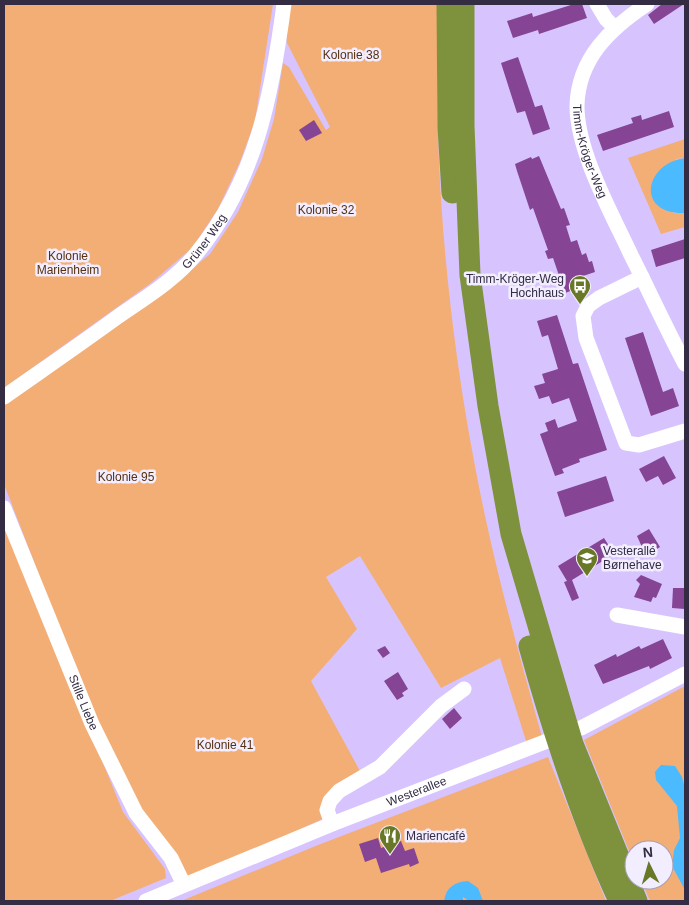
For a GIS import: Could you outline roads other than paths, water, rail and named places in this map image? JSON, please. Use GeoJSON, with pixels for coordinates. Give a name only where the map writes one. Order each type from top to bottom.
{"type":"FeatureCollection","features":[{"type":"Feature","properties":{"kind":"highway"},"geometry":{"type":"LineString","coordinates":[[447,4],[448,127],[456,278],[474,411],[500,541],[556,713],[601,863],[619,901]]}},
{"type":"Feature","properties":{"kind":"highway"},"geometry":{"type":"LineString","coordinates":[[464,4],[464,126],[470,275],[488,406],[511,534],[556,713]]}},
{"type":"Feature","properties":{"kind":"highway"},"geometry":{"type":"LineString","coordinates":[[566,747],[637,901]]}},
{"type":"Feature","properties":{"kind":"street","name":"Grüner Weg"},"geometry":{"type":"LineString","coordinates":[[4,397],[160,288],[195,255],[234,196],[252,160],[264,120],[278,52],[284,4]]}},
{"type":"Feature","properties":{"kind":"street"},"geometry":{"type":"LineString","coordinates":[[597,4],[606,19],[614,27]]}},
{"type":"Feature","properties":{"kind":"street","name":"Timm-Kröger-Weg"},"geometry":{"type":"LineString","coordinates":[[647,4],[614,27],[592,54],[579,89],[578,116],[580,132],[591,166],[642,277],[685,363]]}},
{"type":"Feature","properties":{"kind":"street"},"geometry":{"type":"LineString","coordinates":[[642,277],[598,298],[588,306],[583,316],[586,338],[626,443],[639,446],[685,432]]}},
{"type":"Feature","properties":{"kind":"street","name":"Stille Liebe"},"geometry":{"type":"LineString","coordinates":[[4,508],[92,724],[136,813],[171,858],[184,885]]}},
{"type":"Feature","properties":{"kind":"street"},"geometry":{"type":"LineString","coordinates":[[617,615],[685,627]]}},
{"type":"Feature","properties":{"kind":"street","name":"Westerallee"},"geometry":{"type":"LineString","coordinates":[[146,901],[332,824],[581,728],[685,674]]}},
{"type":"Feature","properties":{"kind":"street"},"geometry":{"type":"LineString","coordinates":[[332,824],[327,810],[330,801],[339,791],[380,767],[441,706],[464,689]]}},
{"type":"Feature","properties":{"kind":"water"},"geometry":{"type":"Polygon","coordinates":[[[685,158],[685,213],[669,211],[658,206],[652,198],[651,188],[660,169],[671,162],[685,158]]]}},
{"type":"Feature","properties":{"kind":"water"},"geometry":{"type":"Polygon","coordinates":[[[661,765],[675,766],[682,777],[685,789],[685,890],[674,870],[674,850],[680,838],[677,806],[656,780],[655,772],[661,765]]]}},
{"type":"Feature","properties":{"kind":"water"},"geometry":{"type":"Polygon","coordinates":[[[468,881],[478,888],[483,901],[469,901],[463,897],[463,901],[444,901],[447,892],[452,886],[468,881]]]}},
{"type":"Feature","properties":{"kind":"place","name":"Timm-Kröger-Weg Hochhaus"},"geometry":{"type":"Point","coordinates":[580,305]}},
{"type":"Feature","properties":{"kind":"place","name":"Vesterallé Børnehave"},"geometry":{"type":"Point","coordinates":[587,577]}},
{"type":"Feature","properties":{"kind":"place","name":"Mariencafé"},"geometry":{"type":"Point","coordinates":[390,855]}},
{"type":"Feature","properties":{"kind":"park label","name":"Kolonie 38"},"geometry":{"type":"Point","coordinates":[351,55]}},
{"type":"Feature","properties":{"kind":"park label","name":"Kolonie 32"},"geometry":{"type":"Point","coordinates":[326,210]}},
{"type":"Feature","properties":{"kind":"park label","name":"Kolonie Marienheim"},"geometry":{"type":"Point","coordinates":[68,263]}},
{"type":"Feature","properties":{"kind":"park label","name":"Kolonie 95"},"geometry":{"type":"Point","coordinates":[126,477]}},
{"type":"Feature","properties":{"kind":"park label","name":"Kolonie 41"},"geometry":{"type":"Point","coordinates":[225,745]}}]}
